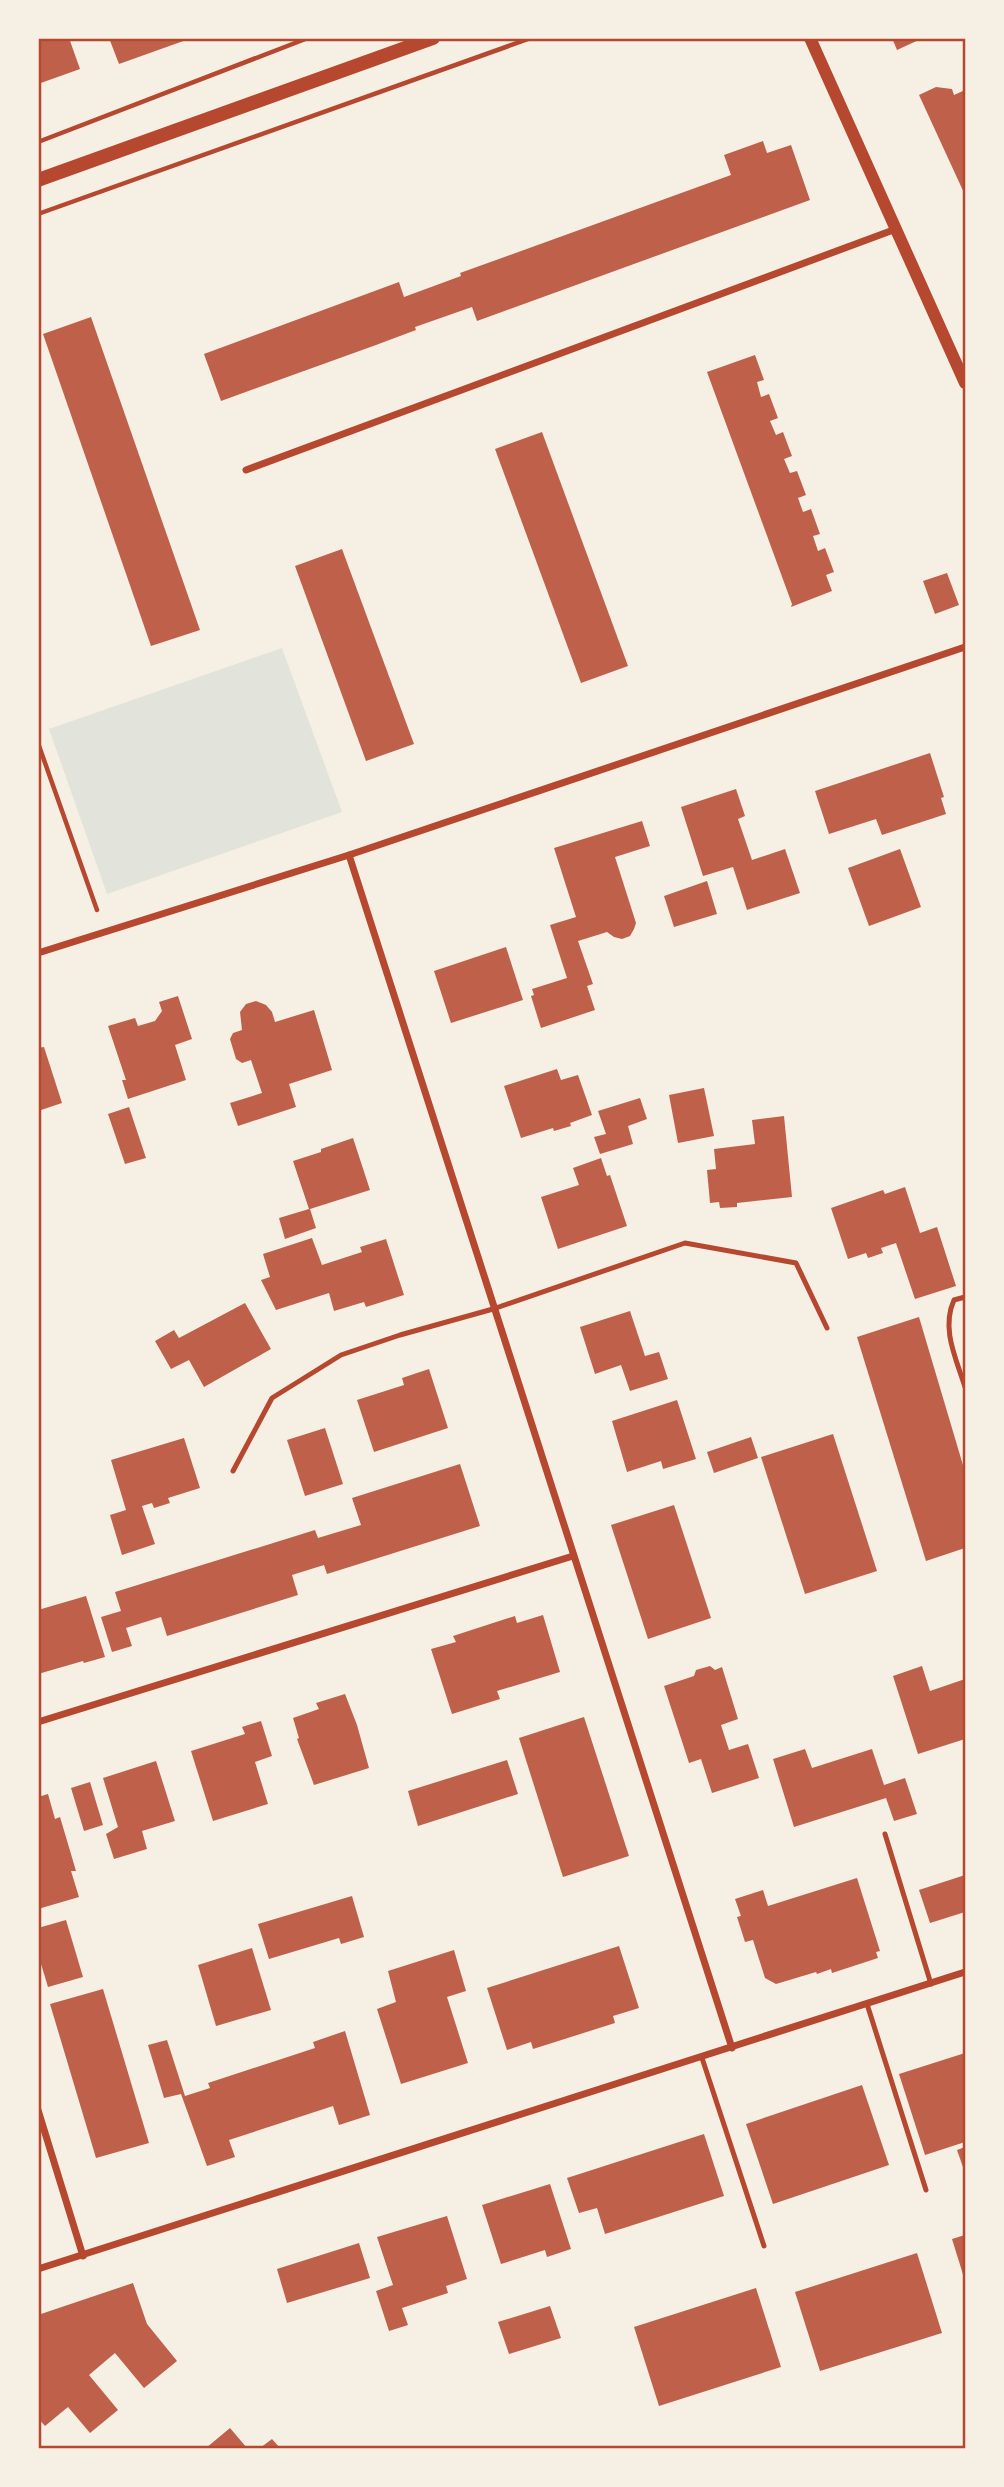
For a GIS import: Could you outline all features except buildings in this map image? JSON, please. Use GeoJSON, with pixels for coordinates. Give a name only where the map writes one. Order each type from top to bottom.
{"type":"FeatureCollection","features":[{"type":"Feature","properties":{"kind":"main road"},"geometry":{"type":"LineString","coordinates":[[38,180],[433,38]]}},
{"type":"Feature","properties":{"kind":"street"},"geometry":{"type":"LineString","coordinates":[[810,38],[965,383]]}},
{"type":"Feature","properties":{"kind":"street"},"geometry":{"type":"LineString","coordinates":[[246,470],[897,228]]}},
{"type":"Feature","properties":{"kind":"street"},"geometry":{"type":"LineString","coordinates":[[38,953],[349,855],[965,647]]}},
{"type":"Feature","properties":{"kind":"street"},"geometry":{"type":"LineString","coordinates":[[349,855],[732,2048]]}},
{"type":"Feature","properties":{"kind":"street"},"geometry":{"type":"LineString","coordinates":[[38,1722],[573,1556]]}},
{"type":"Feature","properties":{"kind":"street"},"geometry":{"type":"LineString","coordinates":[[38,2269],[965,1972]]}},
{"type":"Feature","properties":{"kind":"street"},"geometry":{"type":"LineString","coordinates":[[38,2110],[83,2256]]}},
{"type":"Feature","properties":{"kind":"lane"},"geometry":{"type":"LineString","coordinates":[[233,1471],[272,1398],[341,1355],[493,1309],[685,1243],[796,1263],[827,1328]]}},
{"type":"Feature","properties":{"kind":"lane"},"geometry":{"type":"LineString","coordinates":[[965,1297],[954,1300],[949,1312],[948,1331],[965,1387]]}},
{"type":"Feature","properties":{"kind":"lane"},"geometry":{"type":"LineString","coordinates":[[885,1834],[931,1984]]}},
{"type":"Feature","properties":{"kind":"lane"},"geometry":{"type":"LineString","coordinates":[[867,2004],[926,2190]]}},
{"type":"Feature","properties":{"kind":"lane"},"geometry":{"type":"LineString","coordinates":[[702,2058],[764,2246]]}},
{"type":"Feature","properties":{"kind":"path"},"geometry":{"type":"LineString","coordinates":[[38,142],[308,38]]}},
{"type":"Feature","properties":{"kind":"path"},"geometry":{"type":"LineString","coordinates":[[38,214],[531,38]]}},
{"type":"Feature","properties":{"kind":"path"},"geometry":{"type":"LineString","coordinates":[[38,743],[104,932]]}},
{"type":"Feature","properties":{"kind":"shaded area"},"geometry":{"type":"Polygon","coordinates":[[[282,648],[342,812],[107,894],[49,729],[282,648]]]}}]}
